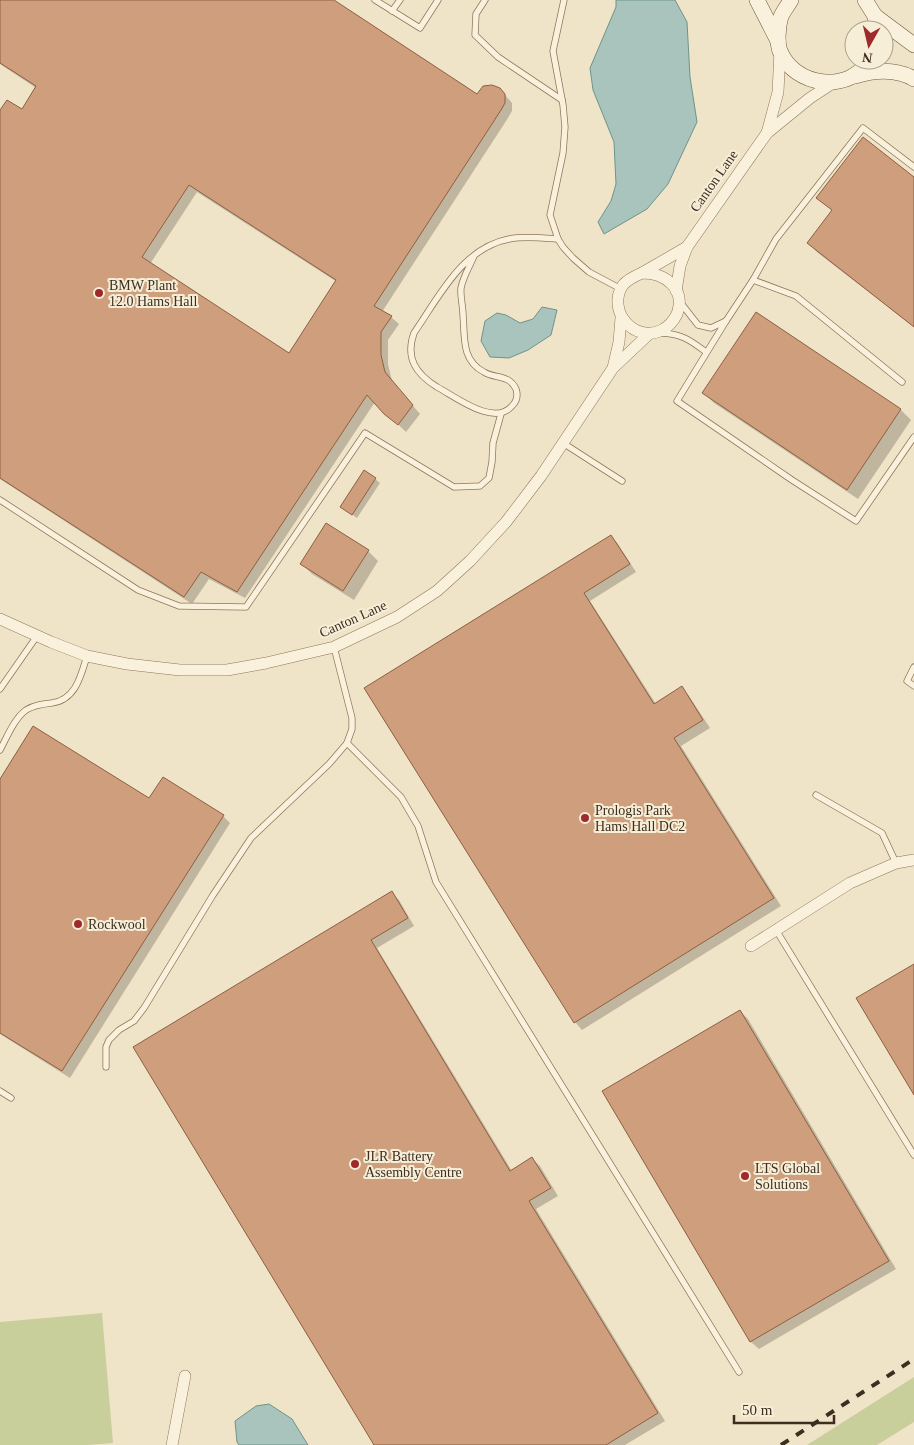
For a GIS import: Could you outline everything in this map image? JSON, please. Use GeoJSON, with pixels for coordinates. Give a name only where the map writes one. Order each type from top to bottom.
{"type":"FeatureCollection","features":[{"type":"Feature","properties":{"kind":"street"},"geometry":{"type":"LineString","coordinates":[[757,0],[789,64],[800,74],[815,81],[833,83],[864,73],[889,71],[906,74],[914,79]]}},
{"type":"Feature","properties":{"kind":"street"},"geometry":{"type":"LineString","coordinates":[[780,48],[780,19],[791,0]]}},
{"type":"Feature","properties":{"kind":"street"},"geometry":{"type":"LineString","coordinates":[[865,0],[875,20]]}},
{"type":"Feature","properties":{"kind":"street"},"geometry":{"type":"LineString","coordinates":[[894,33],[914,45]]}},
{"type":"Feature","properties":{"kind":"street","name":"Canton Lane"},"geometry":{"type":"LineString","coordinates":[[767,133],[778,92],[780,48]]}},
{"type":"Feature","properties":{"kind":"street"},"geometry":{"type":"LineString","coordinates":[[850,78],[861,70]]}},
{"type":"Feature","properties":{"kind":"street","name":"Canton Lane"},"geometry":{"type":"LineString","coordinates":[[676,291],[680,266],[687,247],[767,133],[810,98],[833,83]]}},
{"type":"Feature","properties":{"kind":"street","name":"Canton Lane"},"geometry":{"type":"LineString","coordinates":[[642,273],[687,247]]}},
{"type":"Feature","properties":{"kind":"street"},"geometry":{"type":"LineString","coordinates":[[642,273],[653,273],[662,276],[670,282],[680,302],[676,316],[666,328],[653,333],[639,332],[629,328],[621,318],[618,297],[621,289],[631,278],[642,273]]}},
{"type":"Feature","properties":{"kind":"street","name":"Canton Lane"},"geometry":{"type":"LineString","coordinates":[[613,368],[619,342],[621,318]]}},
{"type":"Feature","properties":{"kind":"street","name":"Canton Lane"},"geometry":{"type":"LineString","coordinates":[[0,619],[87,656],[126,664],[180,670],[227,670],[334,647],[397,617],[444,585],[470,561],[506,522],[541,476],[613,368],[653,333]]}},
{"type":"Feature","properties":{"kind":"street"},"geometry":{"type":"LineString","coordinates":[[751,946],[850,883],[896,863],[914,860]]}},
{"type":"Feature","properties":{"kind":"street"},"geometry":{"type":"LineString","coordinates":[[172,1445],[185,1376]]}},
{"type":"Feature","properties":{"kind":"lane"},"geometry":{"type":"LineString","coordinates":[[375,0],[420,28],[438,0]]}},
{"type":"Feature","properties":{"kind":"lane"},"geometry":{"type":"LineString","coordinates":[[392,11],[400,0]]}},
{"type":"Feature","properties":{"kind":"lane"},"geometry":{"type":"LineString","coordinates":[[485,0],[476,14],[475,35],[498,58],[562,100]]}},
{"type":"Feature","properties":{"kind":"lane"},"geometry":{"type":"LineString","coordinates":[[564,0],[553,51],[565,127],[563,153],[550,214],[558,239],[573,258],[589,272],[621,289]]}},
{"type":"Feature","properties":{"kind":"lane"},"geometry":{"type":"LineString","coordinates":[[914,167],[863,128],[776,239],[753,280],[706,352],[677,402],[856,521],[914,437]]}},
{"type":"Feature","properties":{"kind":"lane"},"geometry":{"type":"LineString","coordinates":[[474,256],[461,288],[465,348],[474,366],[486,374],[503,376],[511,381],[515,388],[518,396],[515,404],[502,414],[490,414],[476,409],[427,380],[418,371],[413,362],[411,343],[414,333],[458,268],[474,256],[489,245],[510,238],[558,239]]}},
{"type":"Feature","properties":{"kind":"lane"},"geometry":{"type":"LineString","coordinates":[[753,280],[796,296],[902,382]]}},
{"type":"Feature","properties":{"kind":"lane"},"geometry":{"type":"LineString","coordinates":[[680,302],[698,325],[711,328],[726,321]]}},
{"type":"Feature","properties":{"kind":"lane"},"geometry":{"type":"LineString","coordinates":[[653,333],[674,333],[685,337],[706,352]]}},
{"type":"Feature","properties":{"kind":"lane"},"geometry":{"type":"LineString","coordinates":[[0,500],[138,590],[179,606],[246,607],[365,433],[454,487],[480,486],[488,478],[492,462],[493,443],[502,414]]}},
{"type":"Feature","properties":{"kind":"lane"},"geometry":{"type":"LineString","coordinates":[[563,443],[622,481]]}},
{"type":"Feature","properties":{"kind":"lane"},"geometry":{"type":"LineString","coordinates":[[0,689],[37,636]]}},
{"type":"Feature","properties":{"kind":"lane"},"geometry":{"type":"LineString","coordinates":[[106,1067],[106,1046],[109,1040],[119,1030],[134,1021],[144,1008],[213,895],[251,838],[329,764],[347,743],[352,729],[352,718],[334,647]]}},
{"type":"Feature","properties":{"kind":"lane"},"geometry":{"type":"LineString","coordinates":[[0,750],[18,720],[26,711],[37,705],[60,702],[70,695],[79,681],[87,656]]}},
{"type":"Feature","properties":{"kind":"lane"},"geometry":{"type":"LineString","coordinates":[[914,667],[906,681],[914,686]]}},
{"type":"Feature","properties":{"kind":"lane"},"geometry":{"type":"LineString","coordinates":[[347,743],[401,797],[418,826],[436,882],[739,1372]]}},
{"type":"Feature","properties":{"kind":"lane"},"geometry":{"type":"LineString","coordinates":[[816,795],[882,833],[896,863]]}},
{"type":"Feature","properties":{"kind":"lane"},"geometry":{"type":"LineString","coordinates":[[776,930],[914,1155]]}},
{"type":"Feature","properties":{"kind":"lane"},"geometry":{"type":"LineString","coordinates":[[0,1091],[11,1098]]}},
{"type":"Feature","properties":{"kind":"green space"},"geometry":{"type":"Polygon","coordinates":[[[102,1313],[113,1443],[88,1445],[0,1445],[0,1322],[102,1313]]]}},
{"type":"Feature","properties":{"kind":"green space"},"geometry":{"type":"Polygon","coordinates":[[[914,1377],[914,1422],[877,1445],[807,1445],[914,1377]]]}},
{"type":"Feature","properties":{"kind":"water"},"geometry":{"type":"Polygon","coordinates":[[[616,0],[675,0],[687,22],[690,77],[697,122],[668,184],[647,209],[604,234],[598,222],[611,201],[616,184],[614,142],[593,90],[590,68],[616,7],[616,0]]]}},
{"type":"Feature","properties":{"kind":"water"},"geometry":{"type":"Polygon","coordinates":[[[542,307],[557,310],[551,335],[528,350],[509,358],[490,357],[481,341],[485,321],[497,313],[506,315],[520,323],[533,319],[542,307]]]}},
{"type":"Feature","properties":{"kind":"water"},"geometry":{"type":"Polygon","coordinates":[[[269,1404],[292,1419],[308,1445],[239,1445],[235,1421],[256,1406],[269,1404]]]}},
{"type":"Feature","properties":{"kind":"building","name":"BMW Plant 12.0 Hams Hall"},"geometry":{"type":"Polygon","coordinates":[[[0,0],[334,0],[477,94],[483,86],[492,85],[500,88],[505,94],[505,103],[501,110],[374,306],[392,316],[381,332],[381,355],[385,372],[413,405],[398,425],[384,414],[367,395],[237,592],[201,572],[184,597],[0,478],[0,110],[7,100],[22,109],[36,86],[0,63],[0,0]],[[189,185],[142,257],[289,353],[336,280],[189,185]]]}},
{"type":"Feature","properties":{"kind":"building"},"geometry":{"type":"Polygon","coordinates":[[[863,137],[914,177],[914,327],[807,243],[832,210],[816,198],[863,137]]]}},
{"type":"Feature","properties":{"kind":"building"},"geometry":{"type":"Polygon","coordinates":[[[756,312],[901,409],[847,490],[702,393],[756,312]]]}},
{"type":"Feature","properties":{"kind":"building"},"geometry":{"type":"Polygon","coordinates":[[[364,470],[376,478],[352,515],[340,507],[364,470]]]}},
{"type":"Feature","properties":{"kind":"building"},"geometry":{"type":"Polygon","coordinates":[[[326,523],[369,550],[343,591],[300,564],[326,523]]]}},
{"type":"Feature","properties":{"kind":"building","name":"Prologis Park Hams Hall DC2"},"geometry":{"type":"Polygon","coordinates":[[[611,535],[630,564],[584,593],[654,704],[682,686],[703,720],[674,738],[774,898],[574,1023],[364,688],[611,535]]]}},
{"type":"Feature","properties":{"kind":"building","name":"Rockwool"},"geometry":{"type":"Polygon","coordinates":[[[33,726],[149,798],[163,777],[224,815],[62,1071],[0,1033],[0,779],[33,726]]]}},
{"type":"Feature","properties":{"kind":"building","name":"JLR Battery Assembly Centre"},"geometry":{"type":"Polygon","coordinates":[[[392,891],[408,918],[371,940],[510,1171],[532,1157],[551,1188],[529,1201],[658,1413],[606,1445],[374,1445],[133,1047],[392,891]]]}},
{"type":"Feature","properties":{"kind":"building"},"geometry":{"type":"Polygon","coordinates":[[[914,964],[914,1095],[856,998],[914,964]]]}},
{"type":"Feature","properties":{"kind":"building","name":"LTS Global Solutions"},"geometry":{"type":"Polygon","coordinates":[[[740,1010],[889,1261],[750,1342],[602,1091],[740,1010]]]}},
{"type":"Feature","properties":{"kind":"railway"},"geometry":{"type":"LineString","coordinates":[[781,1445],[914,1359]]}},
{"type":"Feature","properties":{"kind":"place","name":"BMW Plant 12.0 Hams Hall"},"geometry":{"type":"Point","coordinates":[99,293]}},
{"type":"Feature","properties":{"kind":"place","name":"Prologis Park Hams Hall DC2"},"geometry":{"type":"Point","coordinates":[585,818]}},
{"type":"Feature","properties":{"kind":"place","name":"Rockwool"},"geometry":{"type":"Point","coordinates":[78,924]}},
{"type":"Feature","properties":{"kind":"place","name":"JLR Battery Assembly Centre"},"geometry":{"type":"Point","coordinates":[355,1164]}},
{"type":"Feature","properties":{"kind":"place","name":"LTS Global Solutions"},"geometry":{"type":"Point","coordinates":[745,1176]}}]}
